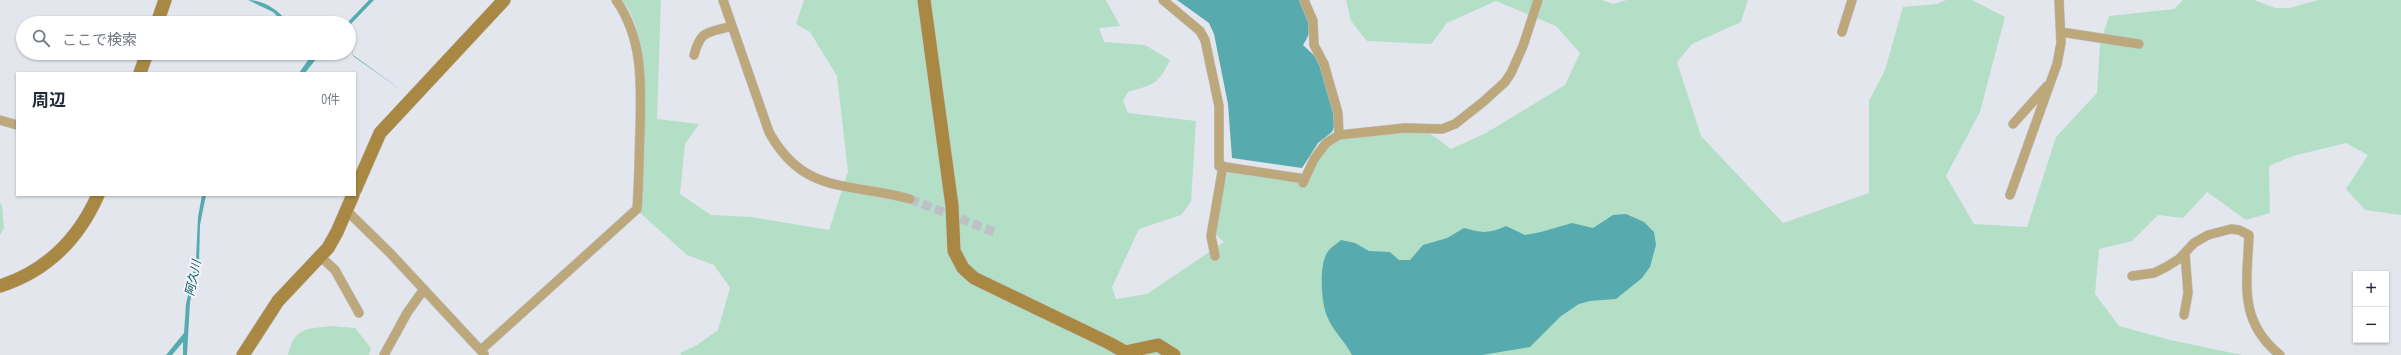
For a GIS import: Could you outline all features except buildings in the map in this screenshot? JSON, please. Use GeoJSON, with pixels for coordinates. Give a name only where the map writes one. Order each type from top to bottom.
{"type":"FeatureCollection","features":[{"type":"Feature","properties":{"kind":"street"},"geometry":{"type":"LineString","coordinates":[[159,16],[165,0]]}},
{"type":"Feature","properties":{"kind":"street"},"geometry":{"type":"LineString","coordinates":[[356,188],[380,133],[504,0]]}},
{"type":"Feature","properties":{"kind":"street"},"geometry":{"type":"LineString","coordinates":[[346,210],[424,289],[483,353],[637,208],[641,78],[632,29],[628,16],[616,0]]}},
{"type":"Feature","properties":{"kind":"street"},"geometry":{"type":"LineString","coordinates":[[723,0],[769,132],[779,151],[795,166],[814,179],[910,199]]}},
{"type":"Feature","properties":{"kind":"street"},"geometry":{"type":"LineString","coordinates":[[924,0],[952,206],[954,251],[963,268],[974,278],[994,289],[1109,342],[1125,352],[1158,345],[1174,355]]}},
{"type":"Feature","properties":{"kind":"street"},"geometry":{"type":"LineString","coordinates":[[1163,0],[1200,32],[1205,40],[1219,106],[1219,166],[1304,181],[1314,159],[1326,143],[1339,135],[1404,128],[1442,129],[1455,124],[1505,82],[1523,46],[1538,0]]}},
{"type":"Feature","properties":{"kind":"street"},"geometry":{"type":"LineString","coordinates":[[1304,0],[1313,22],[1314,45],[1324,64],[1338,113],[1339,135]]}},
{"type":"Feature","properties":{"kind":"street"},"geometry":{"type":"LineString","coordinates":[[1842,32],[1852,0]]}},
{"type":"Feature","properties":{"kind":"street"},"geometry":{"type":"LineString","coordinates":[[2010,195],[2058,64],[2061,32],[2059,0]]}},
{"type":"Feature","properties":{"kind":"street"},"geometry":{"type":"LineString","coordinates":[[694,55],[698,40],[703,34],[732,26]]}},
{"type":"Feature","properties":{"kind":"street"},"geometry":{"type":"LineString","coordinates":[[2061,32],[2139,44]]}},
{"type":"Feature","properties":{"kind":"street"},"geometry":{"type":"LineString","coordinates":[[140,72],[145,60]]}},
{"type":"Feature","properties":{"kind":"street"},"geometry":{"type":"LineString","coordinates":[[2013,124],[2051,82]]}},
{"type":"Feature","properties":{"kind":"street"},"geometry":{"type":"LineString","coordinates":[[0,120],[16,125]]}},
{"type":"Feature","properties":{"kind":"street"},"geometry":{"type":"LineString","coordinates":[[1215,256],[1210,236],[1223,166]]}},
{"type":"Feature","properties":{"kind":"street"},"geometry":{"type":"LineString","coordinates":[[0,286],[35,271],[48,263],[79,232],[97,196]]}},
{"type":"Feature","properties":{"kind":"street"},"geometry":{"type":"LineString","coordinates":[[243,355],[278,301],[321,257],[337,232],[353,196]]}},
{"type":"Feature","properties":{"kind":"street"},"geometry":{"type":"LineString","coordinates":[[2132,276],[2154,273],[2166,267],[2185,253],[2200,239],[2226,230],[2239,230],[2249,235],[2246,301],[2251,318],[2261,338],[2280,355]]}},
{"type":"Feature","properties":{"kind":"street"},"geometry":{"type":"LineString","coordinates":[[2184,314],[2188,293],[2185,253]]}},
{"type":"Feature","properties":{"kind":"street"},"geometry":{"type":"LineString","coordinates":[[321,257],[335,270],[359,313]]}},
{"type":"Feature","properties":{"kind":"street"},"geometry":{"type":"LineString","coordinates":[[384,355],[407,313],[424,289]]}},
{"type":"Feature","properties":{"kind":"green space"},"geometry":{"type":"Polygon","coordinates":[[[622,0],[661,0],[657,119],[699,124],[685,144],[680,194],[711,215],[751,217],[829,230],[848,172],[837,76],[810,32],[796,24],[804,0],[1106,0],[1120,26],[1099,28],[1104,42],[1145,45],[1170,60],[1158,79],[1150,85],[1128,92],[1123,101],[1128,113],[1196,121],[1191,202],[1181,215],[1139,229],[1112,287],[1116,299],[1147,294],[1224,242],[1214,233],[1228,171],[1308,184],[1319,157],[1329,144],[1346,138],[1376,133],[1406,131],[1425,132],[1435,137],[1451,149],[1486,133],[1565,85],[1580,53],[1556,26],[1496,1],[1447,23],[1431,44],[1367,41],[1351,21],[1346,0],[1602,0],[1613,4],[1627,0],[1748,0],[1741,22],[1692,44],[1677,62],[1701,136],[1783,223],[1869,193],[1869,101],[1885,70],[1903,7],[1937,4],[1946,0],[1972,0],[2005,17],[1980,112],[1946,176],[1974,224],[2027,227],[2056,137],[2097,93],[2100,44],[2109,16],[2174,9],[2183,0],[2254,0],[2275,8],[2290,8],[2318,0],[2401,0],[2401,215],[2365,210],[2346,189],[2368,155],[2346,143],[2293,156],[2269,166],[2270,213],[2246,220],[2207,192],[2183,218],[2158,215],[2132,241],[2099,249],[2095,294],[2119,326],[2170,340],[2242,355],[681,355],[680,353],[697,345],[718,330],[730,288],[714,265],[687,255],[639,212],[644,132],[644,71],[640,43],[633,19],[622,0]]]}},
{"type":"Feature","properties":{"kind":"green space"},"geometry":{"type":"Polygon","coordinates":[[[0,203],[2,205],[4,228],[0,235],[0,203]]]}},
{"type":"Feature","properties":{"kind":"green space"},"geometry":{"type":"Polygon","coordinates":[[[331,326],[355,328],[371,348],[369,355],[288,355],[294,339],[298,334],[308,329],[331,326]]]}},
{"type":"Feature","properties":{"kind":"water"},"geometry":{"type":"Polygon","coordinates":[[[248,0],[254,0],[266,4],[283,16],[277,16],[273,12],[248,0]]]}},
{"type":"Feature","properties":{"kind":"water"},"geometry":{"type":"Polygon","coordinates":[[[369,0],[374,0],[356,19],[356,16],[354,16],[369,0]]]}},
{"type":"Feature","properties":{"kind":"water"},"geometry":{"type":"Polygon","coordinates":[[[1177,0],[1300,0],[1307,11],[1310,22],[1309,34],[1303,45],[1318,59],[1333,103],[1335,125],[1332,132],[1318,143],[1302,168],[1232,158],[1228,104],[1214,34],[1209,23],[1177,0]]]}},
{"type":"Feature","properties":{"kind":"water"},"geometry":{"type":"Polygon","coordinates":[[[356,57],[404,92],[356,58],[356,57]]]}},
{"type":"Feature","properties":{"kind":"water"},"geometry":{"type":"Polygon","coordinates":[[[308,60],[315,60],[306,72],[300,72],[308,60]]]}},
{"type":"Feature","properties":{"kind":"water","name":"阿久川"},"geometry":{"type":"Polygon","coordinates":[[[202,196],[206,196],[200,225],[199,264],[190,302],[187,355],[183,355],[183,342],[172,355],[166,355],[184,333],[186,304],[196,260],[198,217],[202,196]]]}},
{"type":"Feature","properties":{"kind":"water"},"geometry":{"type":"Polygon","coordinates":[[[1626,214],[1644,222],[1654,232],[1656,245],[1650,267],[1642,278],[1616,299],[1590,301],[1579,304],[1561,316],[1530,347],[1482,355],[1352,355],[1329,321],[1325,310],[1322,294],[1324,259],[1329,249],[1341,240],[1355,243],[1369,251],[1390,252],[1399,260],[1410,260],[1423,245],[1447,238],[1464,228],[1485,232],[1506,226],[1525,235],[1572,223],[1593,228],[1613,215],[1626,214]]]}},
{"type":"Feature","properties":{"kind":"tunnel"},"geometry":{"type":"LineString","coordinates":[[910,199],[997,233]]}}]}
